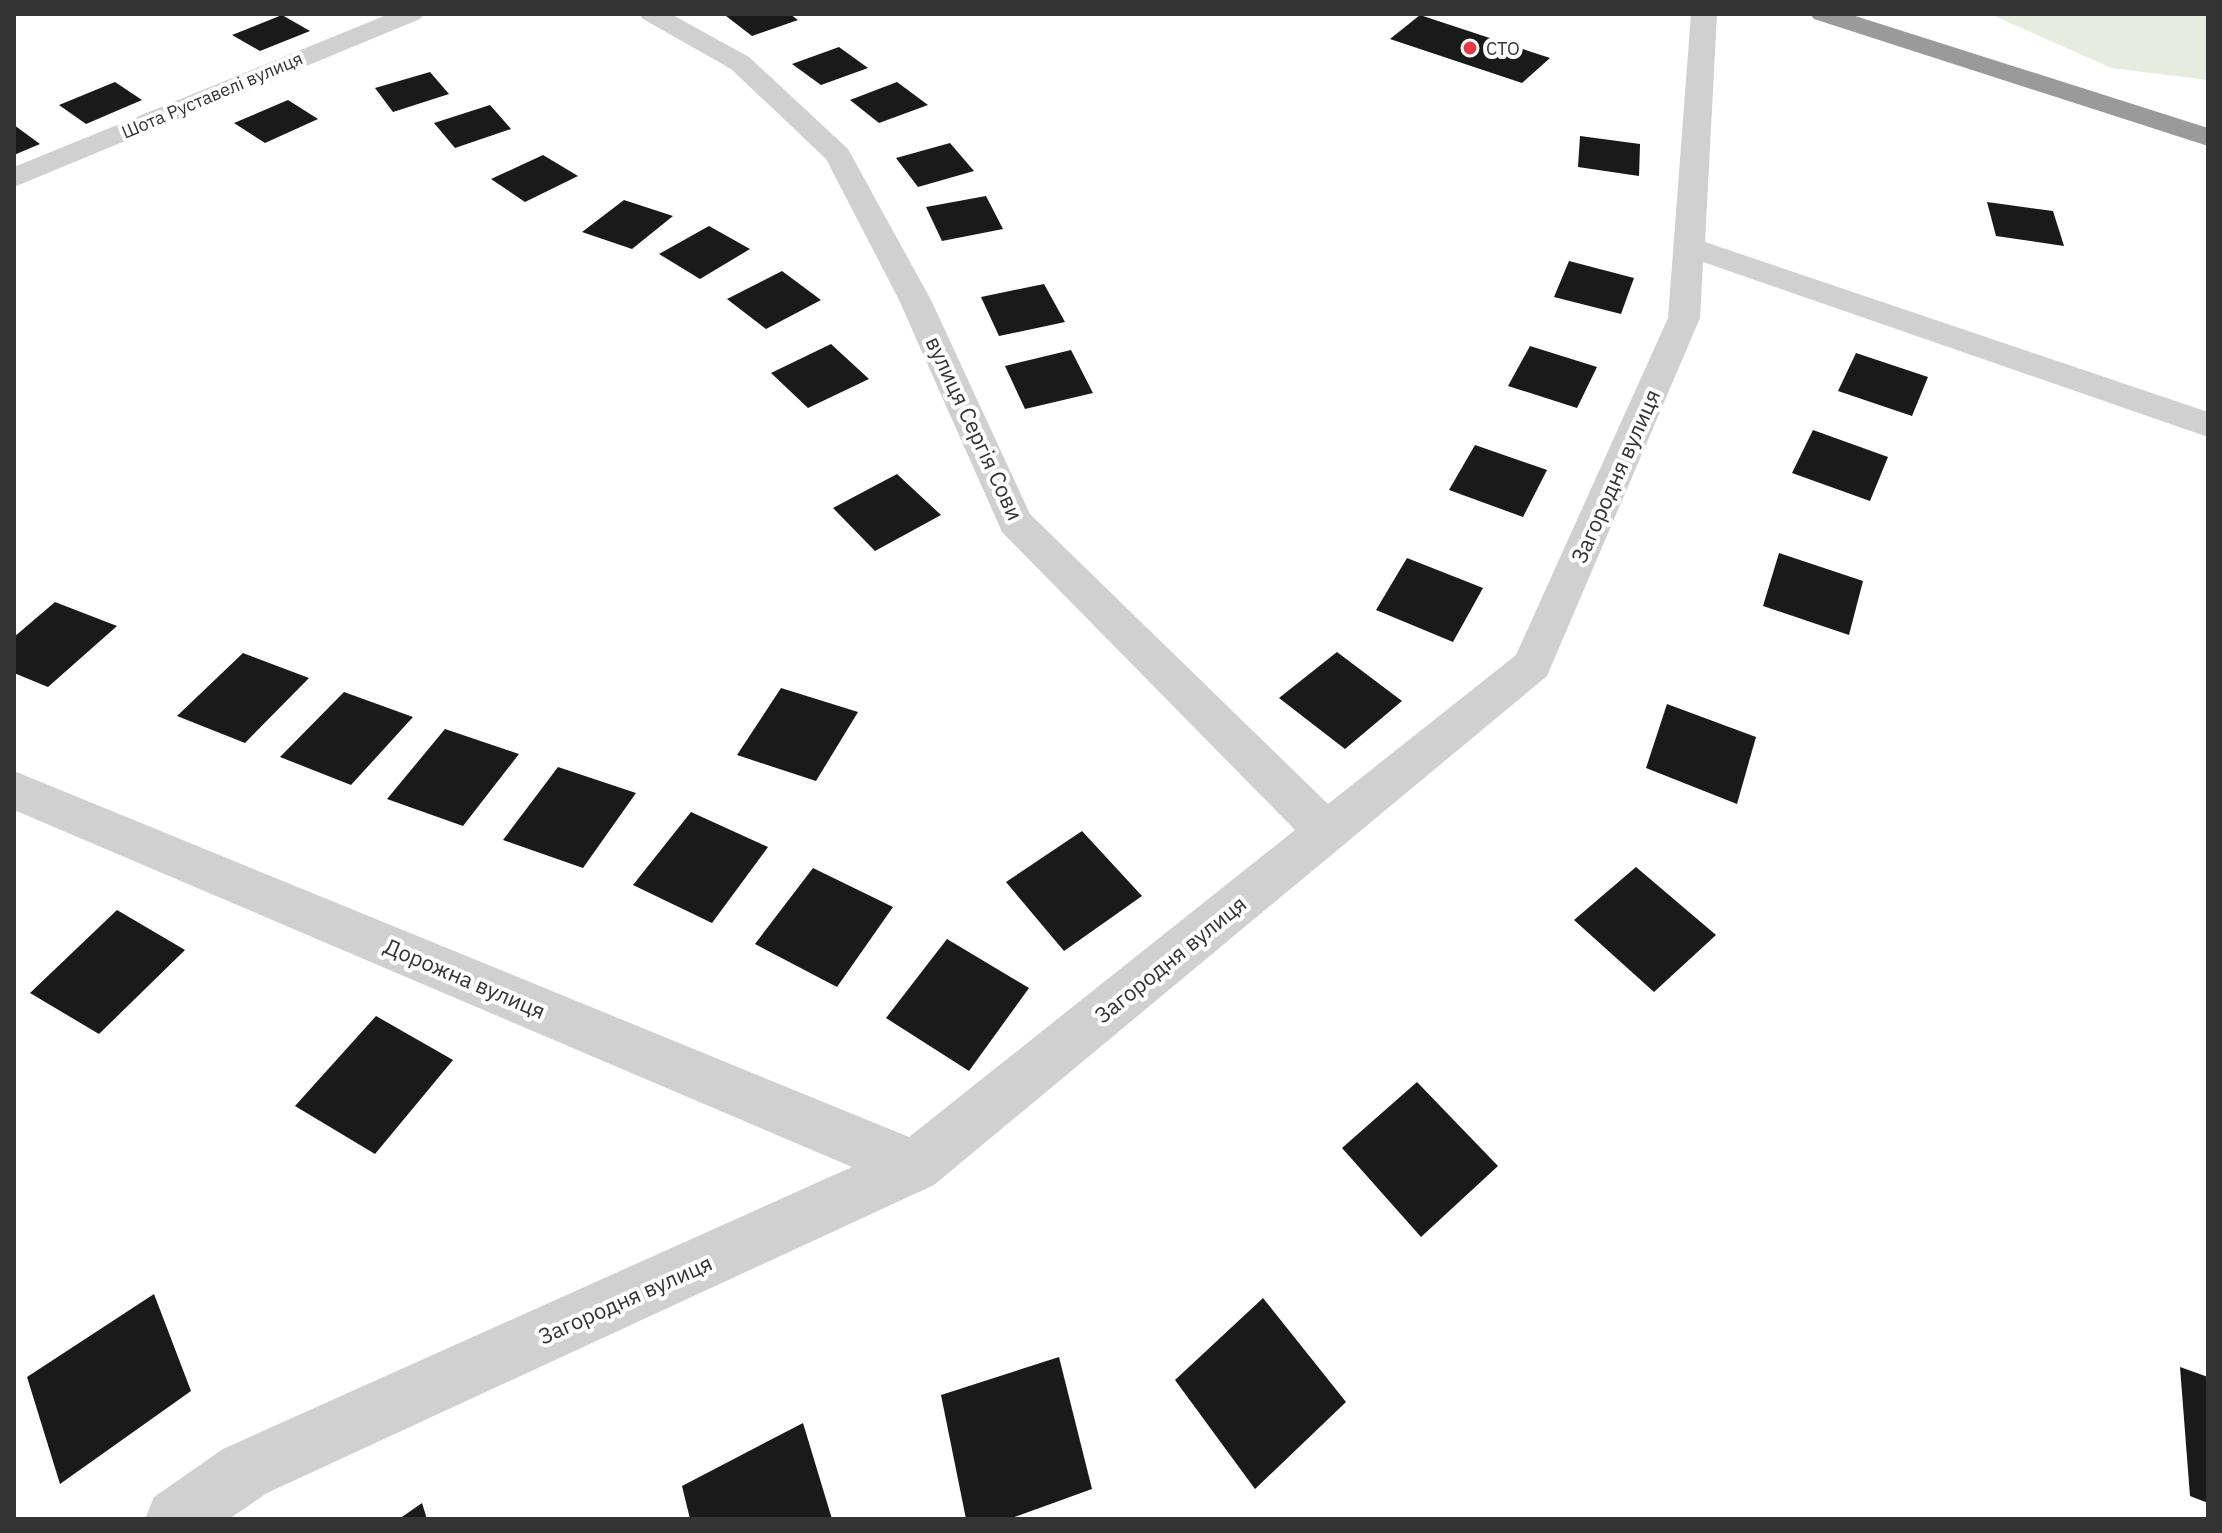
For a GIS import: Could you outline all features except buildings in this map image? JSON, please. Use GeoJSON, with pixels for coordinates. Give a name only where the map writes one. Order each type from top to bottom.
{"type":"FeatureCollection","features":[{"type":"Feature","properties":{"kind":"highway"},"geometry":{"type":"LineString","coordinates":[[1823,14],[2208,137]]}},
{"type":"Feature","properties":{"kind":"street","name":"Шота Руставелі вулиця"},"geometry":{"type":"LineString","coordinates":[[14,178],[411,14]]}},
{"type":"Feature","properties":{"kind":"street","name":"вулиця Сергія Сови"},"geometry":{"type":"LineString","coordinates":[[652,14],[740,63],[838,155],[915,300],[1015,522],[1327,832]]}},
{"type":"Feature","properties":{"kind":"street","name":"Загородня вулиця"},"geometry":{"type":"LineString","coordinates":[[176,1519],[245,1471],[915,1166],[1532,665],[1684,318],[1704,14]]}},
{"type":"Feature","properties":{"kind":"street"},"geometry":{"type":"LineString","coordinates":[[1689,247],[2208,425]]}},
{"type":"Feature","properties":{"kind":"street","name":"Дорожна вулиця"},"geometry":{"type":"LineString","coordinates":[[14,790],[915,1166]]}},
{"type":"Feature","properties":{"kind":"shaded area"},"geometry":{"type":"Polygon","coordinates":[[[1990,14],[2208,14],[2208,80],[2111,68],[1990,14]]]}},
{"type":"Feature","properties":{"kind":"place","name":"СТО"},"geometry":{"type":"Point","coordinates":[1470,48]}}]}
